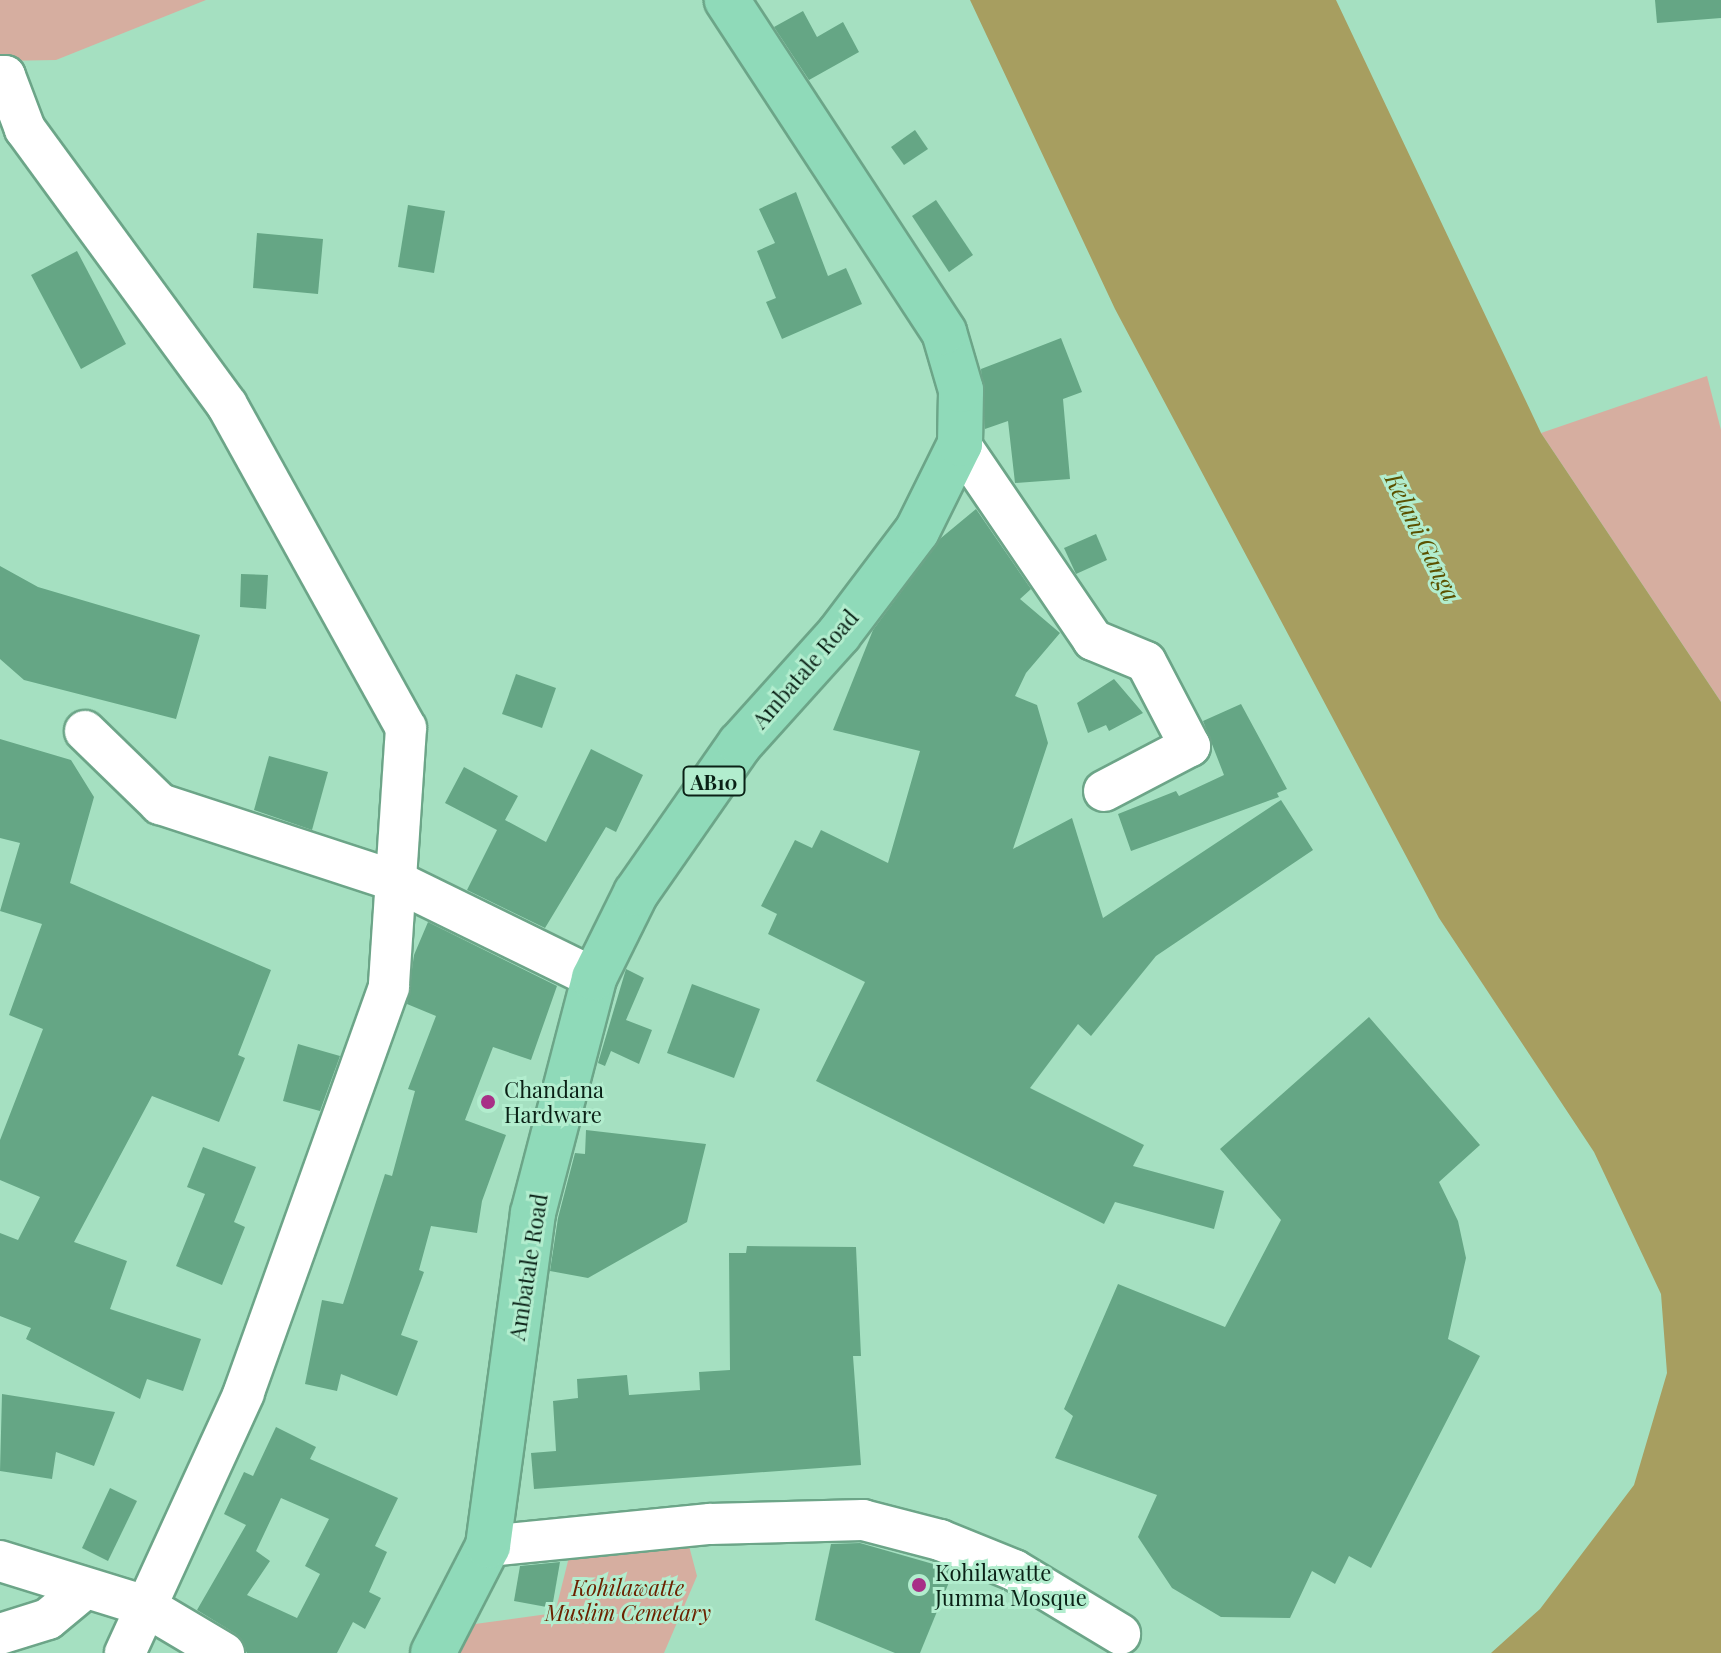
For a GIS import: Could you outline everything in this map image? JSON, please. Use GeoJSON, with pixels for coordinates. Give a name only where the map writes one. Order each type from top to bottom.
{"type":"FeatureCollection","features":[{"type":"Feature","properties":{"kind":"main road","name":"Ambatale Road"},"geometry":{"type":"LineString","coordinates":[[433,1653],[488,1546],[533,1213],[594,978],[636,893],[740,744],[839,634],[917,531],[960,444],[961,390],[944,332],[727,0]]}},
{"type":"Feature","properties":{"kind":"street"},"geometry":{"type":"LineString","coordinates":[[0,76],[5,76],[25,129],[227,405],[406,728],[389,987],[244,1393],[125,1653]]}},
{"type":"Feature","properties":{"kind":"street"},"geometry":{"type":"LineString","coordinates":[[960,444],[1093,640],[1146,662],[1190,746],[1104,791]]}},
{"type":"Feature","properties":{"kind":"street"},"geometry":{"type":"LineString","coordinates":[[85,731],[160,804],[396,881],[594,978]]}},
{"type":"Feature","properties":{"kind":"street"},"geometry":{"type":"LineString","coordinates":[[488,1546],[710,1524],[863,1520],[940,1540],[1014,1570],[1120,1634]]}},
{"type":"Feature","properties":{"kind":"street"},"geometry":{"type":"LineString","coordinates":[[0,1561],[83,1590],[145,1606],[224,1653]]}},
{"type":"Feature","properties":{"kind":"street"},"geometry":{"type":"LineString","coordinates":[[0,1634],[48,1619],[83,1590]]}},
{"type":"Feature","properties":{"kind":"green space"},"geometry":{"type":"Polygon","coordinates":[[[0,0],[206,0],[56,60],[0,61],[0,0]]]}},
{"type":"Feature","properties":{"kind":"green space"},"geometry":{"type":"Polygon","coordinates":[[[1707,376],[1721,430],[1721,702],[1541,433],[1707,376]]]}},
{"type":"Feature","properties":{"kind":"green space","name":"Kohilawatte Muslim Cemetary"},"geometry":{"type":"Polygon","coordinates":[[[688,1542],[697,1576],[664,1653],[459,1653],[475,1624],[555,1613],[570,1553],[688,1542]]]}},
{"type":"Feature","properties":{"kind":"water","name":"Kelani Ganga"},"geometry":{"type":"Polygon","coordinates":[[[970,0],[1336,0],[1541,433],[1721,702],[1721,1653],[1491,1653],[1540,1609],[1634,1485],[1667,1373],[1661,1294],[1594,1152],[1439,918],[1115,309],[970,0]]]}},
{"type":"Feature","properties":{"kind":"building"},"geometry":{"type":"Polygon","coordinates":[[[1655,0],[1721,0],[1721,18],[1657,23],[1655,0]]]}},
{"type":"Feature","properties":{"kind":"building"},"geometry":{"type":"Polygon","coordinates":[[[803,11],[817,37],[843,22],[859,52],[809,80],[774,27],[803,11]]]}},
{"type":"Feature","properties":{"kind":"building"},"geometry":{"type":"Polygon","coordinates":[[[915,130],[928,149],[904,165],[891,147],[915,130]]]}},
{"type":"Feature","properties":{"kind":"building"},"geometry":{"type":"Polygon","coordinates":[[[796,192],[828,276],[846,268],[862,304],[782,339],[766,302],[776,298],[757,251],[775,243],[759,209],[796,192]]]}},
{"type":"Feature","properties":{"kind":"building"},"geometry":{"type":"Polygon","coordinates":[[[936,200],[973,255],[949,272],[912,216],[936,200]]]}},
{"type":"Feature","properties":{"kind":"building"},"geometry":{"type":"Polygon","coordinates":[[[408,205],[445,211],[434,273],[398,267],[408,205]]]}},
{"type":"Feature","properties":{"kind":"building"},"geometry":{"type":"Polygon","coordinates":[[[257,233],[323,239],[318,294],[253,288],[257,233]]]}},
{"type":"Feature","properties":{"kind":"building"},"geometry":{"type":"Polygon","coordinates":[[[77,251],[126,344],[81,369],[31,275],[77,251]]]}},
{"type":"Feature","properties":{"kind":"building"},"geometry":{"type":"Polygon","coordinates":[[[1061,338],[1082,392],[1063,399],[1070,479],[1015,483],[1008,421],[985,429],[981,369],[1061,338]]]}},
{"type":"Feature","properties":{"kind":"building"},"geometry":{"type":"Polygon","coordinates":[[[976,509],[1031,589],[1020,599],[1060,633],[1026,673],[1015,696],[1037,705],[1048,743],[1013,849],[1072,818],[1103,918],[1281,800],[1313,850],[1156,956],[1091,1036],[1078,1024],[1030,1088],[1144,1145],[1133,1166],[1224,1191],[1214,1229],[1115,1202],[1104,1224],[816,1081],[865,982],[768,934],[777,914],[761,906],[795,840],[812,848],[821,830],[888,863],[920,751],[833,730],[873,630],[941,538],[976,509]]]}},
{"type":"Feature","properties":{"kind":"building"},"geometry":{"type":"Polygon","coordinates":[[[1096,534],[1107,560],[1076,574],[1064,548],[1096,534]]]}},
{"type":"Feature","properties":{"kind":"building"},"geometry":{"type":"Polygon","coordinates":[[[0,566],[38,587],[200,635],[176,719],[24,680],[0,659],[0,566]]]}},
{"type":"Feature","properties":{"kind":"building"},"geometry":{"type":"Polygon","coordinates":[[[241,574],[268,575],[266,609],[240,607],[241,574]]]}},
{"type":"Feature","properties":{"kind":"building"},"geometry":{"type":"Polygon","coordinates":[[[516,674],[556,688],[542,728],[502,714],[516,674]]]}},
{"type":"Feature","properties":{"kind":"building"},"geometry":{"type":"Polygon","coordinates":[[[1114,679],[1143,713],[1109,731],[1106,725],[1088,733],[1077,703],[1114,679]]]}},
{"type":"Feature","properties":{"kind":"building"},"geometry":{"type":"Polygon","coordinates":[[[1241,704],[1287,789],[1277,793],[1279,797],[1131,851],[1118,814],[1176,791],[1179,796],[1224,775],[1203,721],[1241,704]]]}},
{"type":"Feature","properties":{"kind":"building"},"geometry":{"type":"Polygon","coordinates":[[[0,739],[71,760],[94,797],[70,883],[271,970],[238,1055],[245,1058],[219,1122],[152,1096],[74,1242],[127,1261],[110,1309],[201,1339],[183,1391],[147,1379],[140,1399],[26,1339],[31,1328],[0,1316],[0,1233],[18,1240],[40,1197],[0,1180],[0,1140],[43,1029],[9,1015],[42,924],[0,911],[20,843],[0,838],[0,739]]]}},
{"type":"Feature","properties":{"kind":"building"},"geometry":{"type":"Polygon","coordinates":[[[591,749],[643,775],[616,832],[606,827],[545,928],[467,890],[497,830],[445,803],[464,767],[518,796],[505,820],[546,842],[591,749]]]}},
{"type":"Feature","properties":{"kind":"building"},"geometry":{"type":"Polygon","coordinates":[[[269,756],[328,772],[312,830],[254,810],[269,756]]]}},
{"type":"Feature","properties":{"kind":"building"},"geometry":{"type":"Polygon","coordinates":[[[428,922],[557,986],[531,1060],[493,1047],[465,1120],[506,1135],[482,1201],[477,1233],[431,1226],[419,1270],[424,1272],[401,1335],[418,1341],[397,1396],[341,1374],[337,1391],[305,1384],[322,1300],[343,1304],[385,1174],[392,1176],[415,1091],[408,1089],[436,1016],[407,1004],[414,955],[428,922]]]}},
{"type":"Feature","properties":{"kind":"building"},"geometry":{"type":"Polygon","coordinates":[[[626,969],[644,978],[626,1020],[652,1030],[639,1064],[611,1051],[605,1066],[598,1063],[626,969]]]}},
{"type":"Feature","properties":{"kind":"building"},"geometry":{"type":"Polygon","coordinates":[[[692,984],[760,1009],[734,1078],[667,1053],[692,984]]]}},
{"type":"Feature","properties":{"kind":"building"},"geometry":{"type":"Polygon","coordinates":[[[1369,1017],[1480,1145],[1439,1182],[1458,1221],[1466,1258],[1448,1339],[1480,1356],[1371,1568],[1349,1556],[1335,1584],[1312,1571],[1290,1618],[1221,1617],[1172,1588],[1138,1537],[1157,1495],[1055,1458],[1073,1416],[1064,1409],[1118,1284],[1225,1327],[1281,1220],[1220,1149],[1369,1017]]]}},
{"type":"Feature","properties":{"kind":"building"},"geometry":{"type":"Polygon","coordinates":[[[298,1044],[340,1056],[320,1111],[283,1101],[298,1044]]]}},
{"type":"Feature","properties":{"kind":"building"},"geometry":{"type":"Polygon","coordinates":[[[586,1130],[706,1144],[687,1222],[588,1278],[550,1271],[558,1218],[575,1153],[585,1154],[586,1130]]]}},
{"type":"Feature","properties":{"kind":"building"},"geometry":{"type":"Polygon","coordinates":[[[203,1147],[256,1167],[234,1222],[245,1227],[222,1285],[176,1266],[205,1194],[187,1187],[203,1147]]]}},
{"type":"Feature","properties":{"kind":"building"},"geometry":{"type":"Polygon","coordinates":[[[747,1246],[856,1247],[861,1356],[853,1356],[861,1465],[534,1489],[531,1453],[556,1451],[553,1401],[578,1398],[577,1379],[627,1375],[629,1395],[700,1390],[699,1372],[730,1370],[729,1253],[746,1253],[747,1246]]]}},
{"type":"Feature","properties":{"kind":"building"},"geometry":{"type":"Polygon","coordinates":[[[2,1394],[115,1412],[94,1466],[56,1452],[52,1479],[0,1471],[2,1394]]]}},
{"type":"Feature","properties":{"kind":"building"},"geometry":{"type":"Polygon","coordinates":[[[276,1427],[316,1447],[310,1459],[398,1498],[375,1546],[387,1552],[369,1592],[381,1598],[365,1629],[353,1622],[337,1653],[247,1653],[236,1634],[197,1610],[246,1525],[224,1514],[244,1472],[253,1476],[276,1427]],[[281,1498],[256,1551],[270,1561],[247,1595],[297,1618],[320,1574],[305,1566],[329,1519],[281,1498]]]}},
{"type":"Feature","properties":{"kind":"building"},"geometry":{"type":"Polygon","coordinates":[[[110,1488],[137,1501],[108,1561],[82,1548],[110,1488]]]}},
{"type":"Feature","properties":{"kind":"building"},"geometry":{"type":"Polygon","coordinates":[[[860,1543],[954,1570],[920,1653],[895,1653],[815,1620],[831,1544],[860,1543]]]}},
{"type":"Feature","properties":{"kind":"building"},"geometry":{"type":"Polygon","coordinates":[[[560,1562],[552,1608],[514,1601],[520,1566],[560,1562]]]}},
{"type":"Feature","properties":{"kind":"place","name":"Chandana Hardware"},"geometry":{"type":"Point","coordinates":[488,1102]}},
{"type":"Feature","properties":{"kind":"place","name":"Kohilawatte Jumma Mosque"},"geometry":{"type":"Point","coordinates":[919,1585]}}]}
